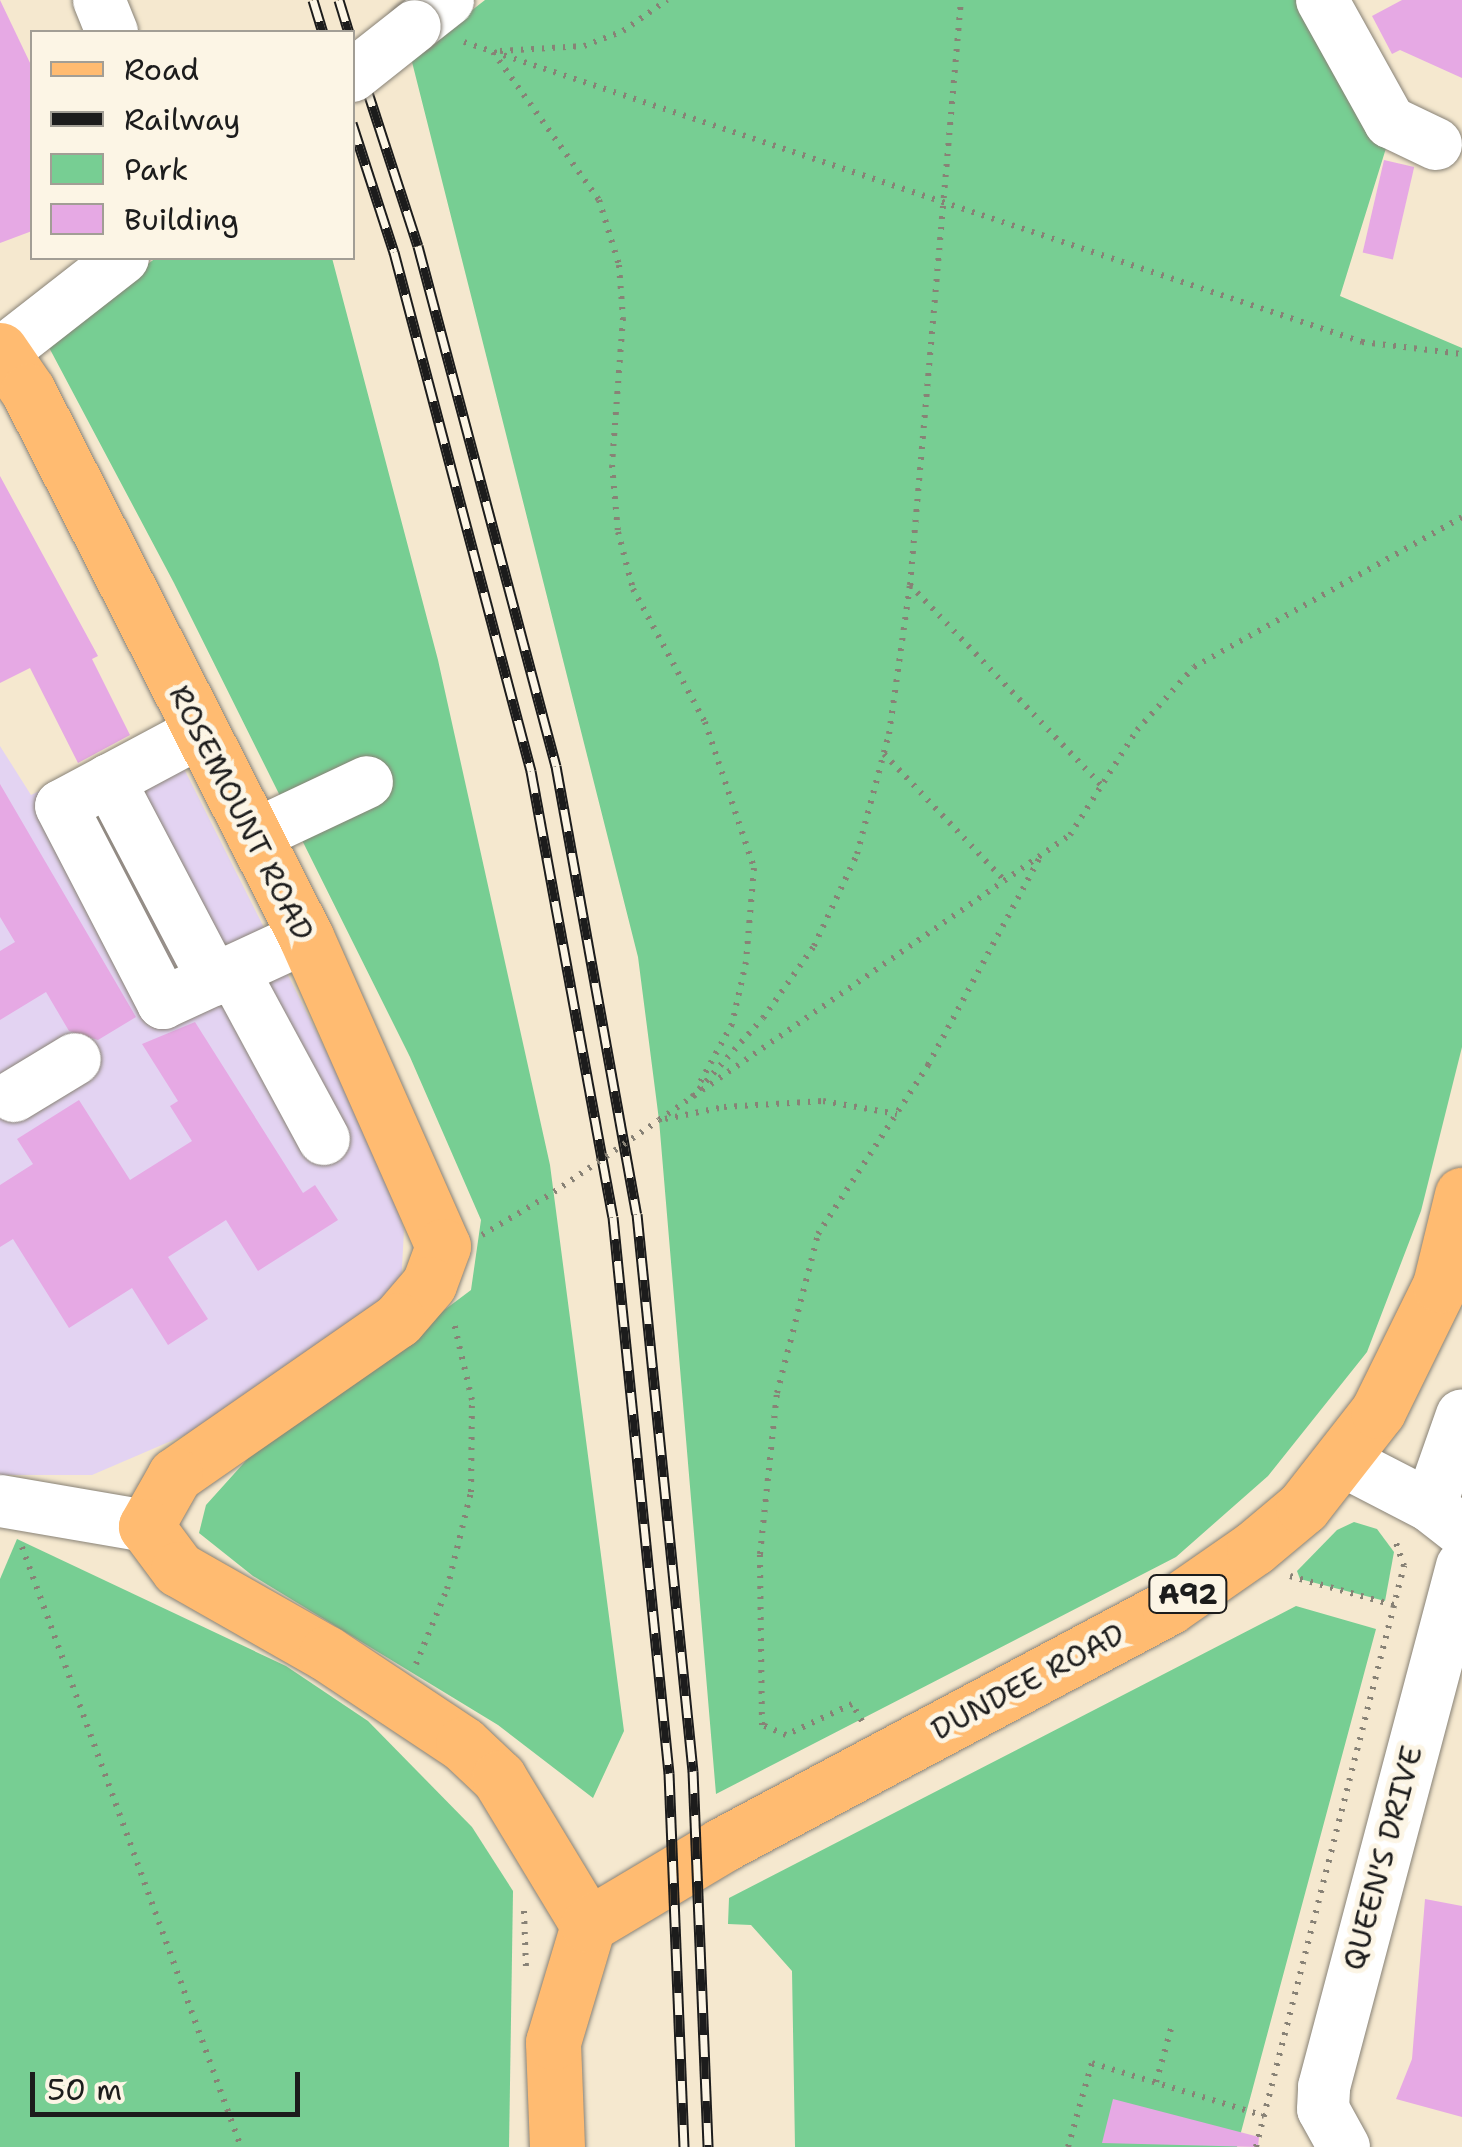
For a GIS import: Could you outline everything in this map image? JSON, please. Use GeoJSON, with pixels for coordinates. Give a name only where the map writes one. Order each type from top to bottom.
{"type":"FeatureCollection","features":[{"type":"Feature","properties":{"kind":"main road","name":"ROSEMOUNT ROAD"},"geometry":{"type":"LineString","coordinates":[[1,352],[28,391],[198,733],[306,937],[436,1265]]}},
{"type":"Feature","properties":{"kind":"main road","name":"DUNDEE ROAD"},"geometry":{"type":"LineString","coordinates":[[588,1925],[882,1759],[1169,1607],[1254,1548],[1303,1507],[1342,1460],[1410,1355],[1440,1285],[1462,1195]]}},
{"type":"Feature","properties":{"kind":"main road"},"geometry":{"type":"LineString","coordinates":[[436,1265],[398,1320],[344,1362],[175,1475],[146,1526],[178,1569],[399,1702],[463,1744],[499,1778],[588,1925],[553,2042],[557,2147]]}},
{"type":"Feature","properties":{"kind":"street"},"geometry":{"type":"LineString","coordinates":[[99,0],[111,30]]}},
{"type":"Feature","properties":{"kind":"street"},"geometry":{"type":"LineString","coordinates":[[1322,0],[1390,122],[1436,144]]}},
{"type":"Feature","properties":{"kind":"street"},"geometry":{"type":"LineString","coordinates":[[355,74],[432,13]]}},
{"type":"Feature","properties":{"kind":"street"},"geometry":{"type":"LineString","coordinates":[[1,352],[120,260]]}},
{"type":"Feature","properties":{"kind":"street"},"geometry":{"type":"LineString","coordinates":[[198,733],[61,806],[163,1003],[306,937]]}},
{"type":"Feature","properties":{"kind":"street"},"geometry":{"type":"LineString","coordinates":[[253,836],[367,782]]}},
{"type":"Feature","properties":{"kind":"street"},"geometry":{"type":"LineString","coordinates":[[223,975],[324,1140]]}},
{"type":"Feature","properties":{"kind":"street"},"geometry":{"type":"LineString","coordinates":[[5,1098],[75,1060]]}},
{"type":"Feature","properties":{"kind":"street"},"geometry":{"type":"LineString","coordinates":[[1342,1460],[1440,1524],[1462,1414]]}},
{"type":"Feature","properties":{"kind":"street"},"geometry":{"type":"LineString","coordinates":[[3,1501],[146,1526]]}},
{"type":"Feature","properties":{"kind":"street","name":"QUEEN'S DRIVE"},"geometry":{"type":"LineString","coordinates":[[1344,2147],[1323,2109],[1324,2087],[1462,1566]]}},
{"type":"Feature","properties":{"kind":"path"},"geometry":{"type":"LineString","coordinates":[[493,52],[584,46],[623,31],[668,0]]}},
{"type":"Feature","properties":{"kind":"path"},"geometry":{"type":"LineString","coordinates":[[692,1097],[763,1018],[814,946],[856,854],[884,754],[910,584],[961,0]]}},
{"type":"Feature","properties":{"kind":"path"},"geometry":{"type":"LineString","coordinates":[[432,13],[493,52],[1362,342],[1462,354]]}},
{"type":"Feature","properties":{"kind":"path"},"geometry":{"type":"LineString","coordinates":[[493,52],[599,200],[619,266],[623,318],[612,466],[618,532],[633,589],[705,722],[754,868],[746,962],[732,1024],[692,1097]]}},
{"type":"Feature","properties":{"kind":"path"},"geometry":{"type":"LineString","coordinates":[[399,1702],[464,1535],[476,1444],[453,1320],[436,1265],[554,1192],[1070,835],[1138,730],[1194,667],[1462,518]]}},
{"type":"Feature","properties":{"kind":"path"},"geometry":{"type":"LineString","coordinates":[[910,584],[1104,788]]}},
{"type":"Feature","properties":{"kind":"path"},"geometry":{"type":"LineString","coordinates":[[884,754],[1004,881]]}},
{"type":"Feature","properties":{"kind":"path"},"geometry":{"type":"LineString","coordinates":[[882,1759],[852,1704],[786,1735],[762,1724],[760,1554],[776,1393],[797,1296],[818,1234],[897,1114],[1040,857]]}},
{"type":"Feature","properties":{"kind":"path"},"geometry":{"type":"LineString","coordinates":[[659,1120],[724,1107],[823,1101],[897,1114]]}},
{"type":"Feature","properties":{"kind":"path"},"geometry":{"type":"LineString","coordinates":[[3,1501],[241,2147]]}},
{"type":"Feature","properties":{"kind":"path"},"geometry":{"type":"LineString","coordinates":[[1256,2147],[1404,1566],[1440,1524]]}},
{"type":"Feature","properties":{"kind":"path"},"geometry":{"type":"LineString","coordinates":[[1254,1548],[1294,1580],[1394,1605]]}},
{"type":"Feature","properties":{"kind":"path"},"geometry":{"type":"LineString","coordinates":[[524,1893],[526,1984]]}},
{"type":"Feature","properties":{"kind":"path"},"geometry":{"type":"LineString","coordinates":[[1156,2082],[1172,2025]]}},
{"type":"Feature","properties":{"kind":"path"},"geometry":{"type":"LineString","coordinates":[[1068,2147],[1092,2063],[1264,2116]]}},
{"type":"Feature","properties":{"kind":"shaded area"},"geometry":{"type":"Polygon","coordinates":[[[165,731],[380,1158],[404,1230],[401,1286],[213,1423],[92,1475],[0,1475],[0,746],[31,795],[165,731]]]}},
{"type":"Feature","properties":{"kind":"green space"},"geometry":{"type":"Polygon","coordinates":[[[485,0],[1303,0],[1387,145],[1340,296],[1462,348],[1462,1047],[1421,1211],[1367,1352],[1268,1476],[1176,1557],[716,1794],[659,1120],[638,957],[411,58],[485,0]]]}},
{"type":"Feature","properties":{"kind":"green space"},"geometry":{"type":"Polygon","coordinates":[[[153,260],[333,260],[438,660],[550,1165],[624,1731],[593,1798],[498,1725],[253,1576],[199,1533],[206,1505],[251,1455],[471,1290],[481,1220],[410,1057],[174,583],[44,338],[153,260]]]}},
{"type":"Feature","properties":{"kind":"green space"},"geometry":{"type":"Polygon","coordinates":[[[1354,1522],[1377,1529],[1394,1552],[1385,1601],[1300,1579],[1297,1571],[1337,1530],[1354,1522]]]}},
{"type":"Feature","properties":{"kind":"green space"},"geometry":{"type":"Polygon","coordinates":[[[17,1539],[286,1666],[368,1721],[472,1827],[513,1891],[509,2147],[0,2147],[0,1579],[17,1539]]]}},
{"type":"Feature","properties":{"kind":"green space"},"geometry":{"type":"Polygon","coordinates":[[[1296,1606],[1376,1629],[1237,2147],[795,2147],[792,1971],[751,1925],[728,1924],[729,1898],[1296,1606]]]}},
{"type":"Feature","properties":{"kind":"building"},"geometry":{"type":"Polygon","coordinates":[[[0,0],[30,63],[30,232],[0,243],[0,0]]]}},
{"type":"Feature","properties":{"kind":"building"},"geometry":{"type":"Polygon","coordinates":[[[1402,0],[1462,0],[1462,78],[1400,50],[1392,54],[1372,16],[1402,0]]]}},
{"type":"Feature","properties":{"kind":"building"},"geometry":{"type":"Polygon","coordinates":[[[1384,160],[1414,167],[1393,260],[1363,253],[1384,160]]]}},
{"type":"Feature","properties":{"kind":"building"},"geometry":{"type":"Polygon","coordinates":[[[0,476],[98,656],[92,659],[130,735],[78,763],[30,668],[0,683],[0,476]]]}},
{"type":"Feature","properties":{"kind":"building"},"geometry":{"type":"Polygon","coordinates":[[[0,784],[136,1017],[98,1040],[69,1031],[46,992],[0,1020],[0,951],[15,942],[0,917],[0,784]]]}},
{"type":"Feature","properties":{"kind":"building"},"geometry":{"type":"Polygon","coordinates":[[[195,1022],[303,1193],[315,1185],[338,1220],[258,1271],[226,1220],[168,1257],[208,1319],[168,1345],[132,1288],[69,1328],[13,1239],[0,1247],[0,1185],[33,1164],[17,1139],[79,1100],[130,1180],[192,1141],[170,1106],[178,1101],[142,1044],[195,1022]]]}},
{"type":"Feature","properties":{"kind":"building"},"geometry":{"type":"Polygon","coordinates":[[[1425,1899],[1462,1906],[1462,2117],[1396,2099],[1412,2059],[1425,1899]]]}},
{"type":"Feature","properties":{"kind":"building"},"geometry":{"type":"Polygon","coordinates":[[[1113,2099],[1259,2137],[1258,2147],[1102,2143],[1113,2099]]]}},
{"type":"Feature","properties":{"kind":"railway"},"geometry":{"type":"LineString","coordinates":[[313,0],[322,30]]}},
{"type":"Feature","properties":{"kind":"railway"},"geometry":{"type":"LineString","coordinates":[[339,0],[348,30]]}},
{"type":"Feature","properties":{"kind":"railway"},"geometry":{"type":"LineString","coordinates":[[355,52],[418,246],[556,766],[637,1214],[693,1771],[708,2147]]}},
{"type":"Feature","properties":{"kind":"railway"},"geometry":{"type":"LineString","coordinates":[[355,132],[394,252],[531,771],[613,1217],[669,1773],[684,2147]]}}]}
